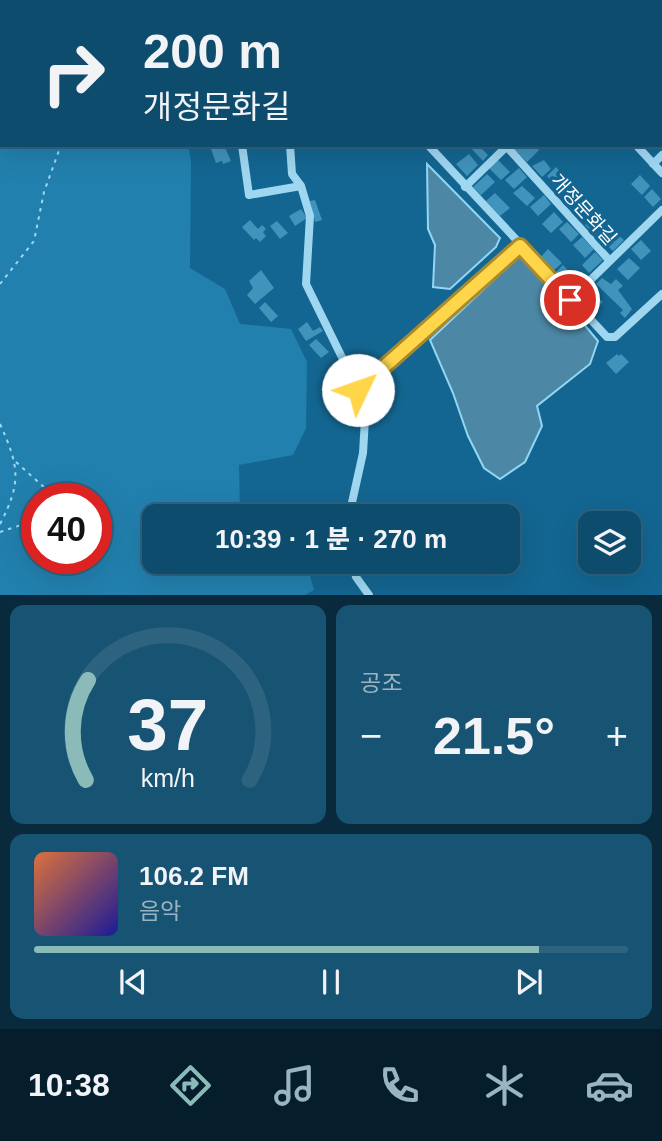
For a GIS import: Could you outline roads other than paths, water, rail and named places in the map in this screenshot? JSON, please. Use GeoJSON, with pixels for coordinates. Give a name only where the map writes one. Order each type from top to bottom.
{"type":"FeatureCollection","features":[{"type":"Feature","properties":{"kind":"street"},"geometry":{"type":"LineString","coordinates":[[242,147],[249,195],[301,186]]}},
{"type":"Feature","properties":{"kind":"street"},"geometry":{"type":"LineString","coordinates":[[290,147],[292,174],[301,186],[310,216],[306,284],[358,390],[365,419],[363,453],[352,504]]}},
{"type":"Feature","properties":{"kind":"street"},"geometry":{"type":"LineString","coordinates":[[430,147],[607,337],[615,337],[662,294]]}},
{"type":"Feature","properties":{"kind":"street","name":"개정문화길"},"geometry":{"type":"LineString","coordinates":[[465,187],[507,147]]}},
{"type":"Feature","properties":{"kind":"street","name":"개정문화길"},"geometry":{"type":"LineString","coordinates":[[509,147],[610,261]]}},
{"type":"Feature","properties":{"kind":"street"},"geometry":{"type":"LineString","coordinates":[[638,147],[662,173]]}},
{"type":"Feature","properties":{"kind":"street"},"geometry":{"type":"LineString","coordinates":[[653,164],[662,155]]}},
{"type":"Feature","properties":{"kind":"street","name":"개정문화길"},"geometry":{"type":"LineString","coordinates":[[570,300],[662,210]]}},
{"type":"Feature","properties":{"kind":"street"},"geometry":{"type":"LineString","coordinates":[[358,390],[520,246]]}},
{"type":"Feature","properties":{"kind":"street"},"geometry":{"type":"LineString","coordinates":[[355,574],[369,595]]}}]}
